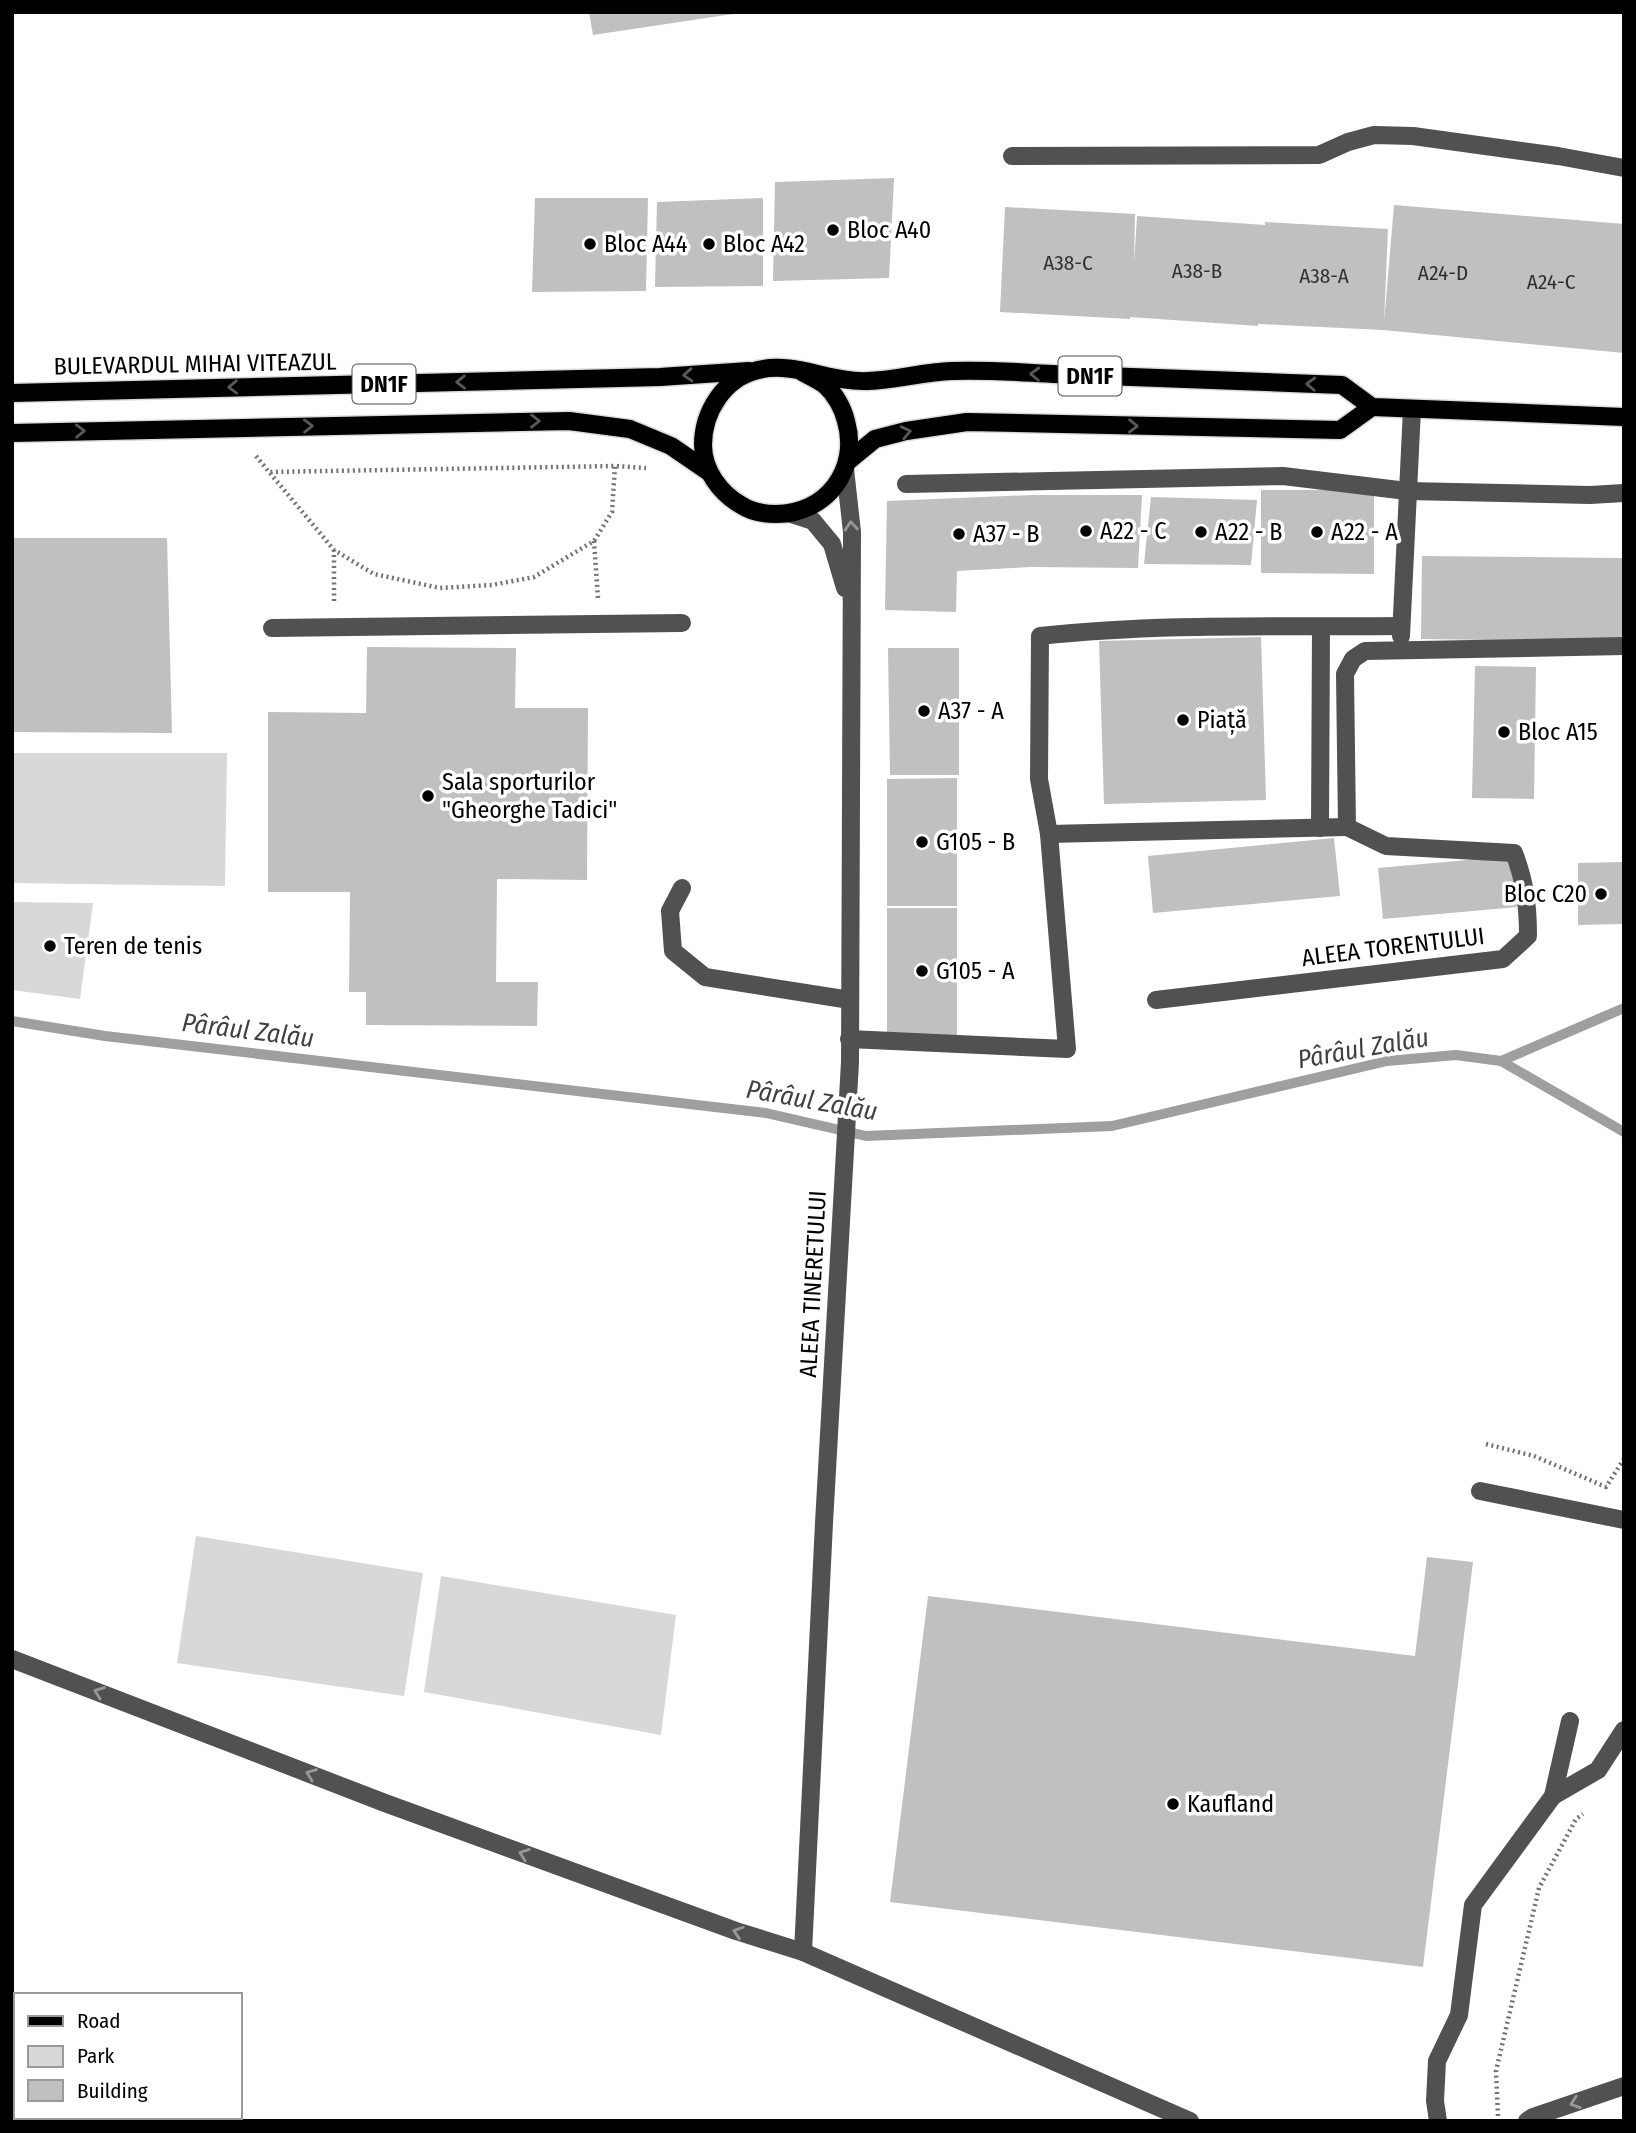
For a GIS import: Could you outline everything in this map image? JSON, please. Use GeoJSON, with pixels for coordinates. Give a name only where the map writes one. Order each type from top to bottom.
{"type":"FeatureCollection","features":[{"type":"Feature","properties":{"kind":"main road","name":"DN1F"},"geometry":{"type":"LineString","coordinates":[[12,433],[569,421],[630,429],[671,446],[709,471],[723,492],[743,507],[766,514],[791,514],[814,505],[832,490],[846,466],[875,439],[906,431],[967,422],[1340,430],[1372,407],[1342,385],[952,371],[866,381],[779,367],[756,370]]}},
{"type":"Feature","properties":{"kind":"main road","name":"BULEVARDUL MIHAI VITEAZUL"},"geometry":{"type":"LineString","coordinates":[[12,393],[660,377],[756,370]]}},
{"type":"Feature","properties":{"kind":"main road"},"geometry":{"type":"LineString","coordinates":[[709,471],[703,447],[705,422],[716,399],[734,381],[756,370]]}},
{"type":"Feature","properties":{"kind":"main road","name":"DN1F"},"geometry":{"type":"LineString","coordinates":[[802,372],[826,386],[843,408],[850,435],[846,466]]}},
{"type":"Feature","properties":{"kind":"main road"},"geometry":{"type":"LineString","coordinates":[[1372,407],[1624,417]]}},
{"type":"Feature","properties":{"kind":"street"},"geometry":{"type":"LineString","coordinates":[[1012,156],[1319,155],[1348,142],[1374,135],[1413,136],[1624,168]]}},
{"type":"Feature","properties":{"kind":"street"},"geometry":{"type":"LineString","coordinates":[[1400,650],[1412,409]]}},
{"type":"Feature","properties":{"kind":"street","name":"ALEEA TINERETULUI"},"geometry":{"type":"LineString","coordinates":[[803,1952],[850,1062],[852,532],[846,466]]}},
{"type":"Feature","properties":{"kind":"street"},"geometry":{"type":"LineString","coordinates":[[906,484],[1283,476],[1407,491],[1624,494]]}},
{"type":"Feature","properties":{"kind":"street","name":"ALEEA TINERETULUI"},"geometry":{"type":"LineString","coordinates":[[791,514],[813,521],[832,544],[842,573],[851,619]]}},
{"type":"Feature","properties":{"kind":"street"},"geometry":{"type":"LineString","coordinates":[[272,628],[682,623]]}},
{"type":"Feature","properties":{"kind":"street"},"geometry":{"type":"LineString","coordinates":[[849,1039],[1067,1049],[1049,834],[1039,779],[1040,636],[1096,630],[1238,626],[1401,626]]}},
{"type":"Feature","properties":{"kind":"street"},"geometry":{"type":"LineString","coordinates":[[1320,828],[1321,627]]}},
{"type":"Feature","properties":{"kind":"street"},"geometry":{"type":"LineString","coordinates":[[1049,834],[1347,827],[1345,674],[1353,659],[1365,652],[1400,650],[1624,646]]}},
{"type":"Feature","properties":{"kind":"street","name":"ALEEA TORENTULUI"},"geometry":{"type":"LineString","coordinates":[[1156,1000],[1503,959],[1528,936],[1525,886],[1514,853],[1386,846],[1347,827]]}},
{"type":"Feature","properties":{"kind":"street"},"geometry":{"type":"LineString","coordinates":[[682,888],[670,911],[673,951],[705,977],[850,1000]]}},
{"type":"Feature","properties":{"kind":"street"},"geometry":{"type":"LineString","coordinates":[[1480,1492],[1624,1520]]}},
{"type":"Feature","properties":{"kind":"street"},"geometry":{"type":"LineString","coordinates":[[12,1659],[398,1808],[736,1931],[803,1952],[1190,2121]]}},
{"type":"Feature","properties":{"kind":"street"},"geometry":{"type":"LineString","coordinates":[[1438,2121],[1434,2101],[1437,2061],[1459,2015],[1473,1905],[1553,1796],[1570,1721]]}},
{"type":"Feature","properties":{"kind":"street"},"geometry":{"type":"LineString","coordinates":[[1553,1796],[1598,1770],[1624,1730]]}},
{"type":"Feature","properties":{"kind":"street"},"geometry":{"type":"LineString","coordinates":[[1527,2121],[1624,2086]]}},
{"type":"Feature","properties":{"kind":"path"},"geometry":{"type":"LineString","coordinates":[[231,428],[334,550],[374,574],[440,588],[492,585],[534,577],[594,541],[612,512],[615,466]]}},
{"type":"Feature","properties":{"kind":"path"},"geometry":{"type":"LineString","coordinates":[[269,472],[615,466],[656,468]]}},
{"type":"Feature","properties":{"kind":"path"},"geometry":{"type":"LineString","coordinates":[[594,541],[600,624]]}},
{"type":"Feature","properties":{"kind":"path"},"geometry":{"type":"LineString","coordinates":[[334,550],[334,627]]}},
{"type":"Feature","properties":{"kind":"path"},"geometry":{"type":"LineString","coordinates":[[1486,1444],[1534,1456],[1606,1487],[1624,1459]]}},
{"type":"Feature","properties":{"kind":"path"},"geometry":{"type":"LineString","coordinates":[[1499,2121],[1496,2071],[1539,1888],[1576,1819],[1587,1811]]}},
{"type":"Feature","properties":{"kind":"green space"},"geometry":{"type":"Polygon","coordinates":[[[12,753],[227,753],[225,886],[12,883],[12,753]]]}},
{"type":"Feature","properties":{"kind":"green space","name":"Teren de tenis"},"geometry":{"type":"Polygon","coordinates":[[[12,902],[93,903],[80,999],[12,990],[12,902]]]}},
{"type":"Feature","properties":{"kind":"green space"},"geometry":{"type":"Polygon","coordinates":[[[196,1536],[423,1573],[404,1696],[177,1663],[196,1536]]]}},
{"type":"Feature","properties":{"kind":"green space"},"geometry":{"type":"Polygon","coordinates":[[[441,1576],[676,1615],[661,1735],[424,1692],[441,1576]]]}},
{"type":"Feature","properties":{"kind":"building"},"geometry":{"type":"Polygon","coordinates":[[[589,12],[733,12],[733,14],[593,35],[589,12]]]}},
{"type":"Feature","properties":{"kind":"building","name":"Bloc A40"},"geometry":{"type":"Polygon","coordinates":[[[894,178],[889,278],[773,281],[775,182],[894,178]]]}},
{"type":"Feature","properties":{"kind":"building","name":"Bloc A44"},"geometry":{"type":"Polygon","coordinates":[[[535,198],[648,198],[646,291],[532,292],[535,198]]]}},
{"type":"Feature","properties":{"kind":"building","name":"Bloc A42"},"geometry":{"type":"Polygon","coordinates":[[[763,198],[763,286],[655,287],[657,202],[763,198]]]}},
{"type":"Feature","properties":{"kind":"building"},"geometry":{"type":"Polygon","coordinates":[[[1394,205],[1624,224],[1624,353],[1383,330],[1000,312],[1005,207],[1135,214],[1134,264],[1137,216],[1265,225],[1265,222],[1388,229],[1384,323],[1394,205]]]}},
{"type":"Feature","properties":{"kind":"building","name":"A22 - A"},"geometry":{"type":"Polygon","coordinates":[[[1261,490],[1374,490],[1374,574],[1261,573],[1261,490]]]}},
{"type":"Feature","properties":{"kind":"building","name":"A37 - B"},"geometry":{"type":"Polygon","coordinates":[[[1032,495],[1142,495],[1138,568],[1032,567],[957,571],[956,612],[885,610],[887,501],[1032,495]]]}},
{"type":"Feature","properties":{"kind":"building","name":"A22 - B"},"geometry":{"type":"Polygon","coordinates":[[[1151,497],[1257,500],[1251,565],[1144,564],[1151,497]]]}},
{"type":"Feature","properties":{"kind":"building"},"geometry":{"type":"Polygon","coordinates":[[[12,538],[167,538],[172,733],[12,732],[12,538]]]}},
{"type":"Feature","properties":{"kind":"building"},"geometry":{"type":"Polygon","coordinates":[[[1422,556],[1624,558],[1624,642],[1421,639],[1422,556]]]}},
{"type":"Feature","properties":{"kind":"building","name":"Piață"},"geometry":{"type":"Polygon","coordinates":[[[1261,637],[1266,800],[1104,804],[1099,641],[1261,637]]]}},
{"type":"Feature","properties":{"kind":"building","name":"Sala sporturilor \"Gheorghe Tadici\""},"geometry":{"type":"Polygon","coordinates":[[[367,647],[516,648],[515,708],[588,708],[587,880],[497,879],[496,982],[538,982],[537,1026],[366,1025],[366,992],[349,992],[350,892],[268,892],[268,712],[366,713],[367,647]]]}},
{"type":"Feature","properties":{"kind":"building","name":"A37 - A"},"geometry":{"type":"Polygon","coordinates":[[[888,648],[959,648],[959,775],[890,775],[888,648]]]}},
{"type":"Feature","properties":{"kind":"building","name":"Bloc A15"},"geometry":{"type":"Polygon","coordinates":[[[1475,666],[1536,667],[1534,799],[1472,798],[1475,666]]]}},
{"type":"Feature","properties":{"kind":"building","name":"G105 - B"},"geometry":{"type":"Polygon","coordinates":[[[957,778],[957,906],[887,906],[887,779],[957,778]]]}},
{"type":"Feature","properties":{"kind":"building"},"geometry":{"type":"Polygon","coordinates":[[[1334,838],[1340,896],[1153,913],[1148,856],[1334,838]]]}},
{"type":"Feature","properties":{"kind":"building"},"geometry":{"type":"Polygon","coordinates":[[[1512,856],[1517,907],[1383,919],[1378,868],[1512,856]]]}},
{"type":"Feature","properties":{"kind":"building","name":"Bloc C20"},"geometry":{"type":"Polygon","coordinates":[[[1624,862],[1624,924],[1578,925],[1578,863],[1624,862]]]}},
{"type":"Feature","properties":{"kind":"building","name":"G105 - A"},"geometry":{"type":"Polygon","coordinates":[[[887,908],[957,908],[957,1035],[887,1035],[887,908]]]}},
{"type":"Feature","properties":{"kind":"building","name":"Kaufland"},"geometry":{"type":"Polygon","coordinates":[[[1427,1557],[1473,1562],[1423,1967],[890,1902],[928,1596],[1415,1656],[1427,1557]]]}},
{"type":"Feature","properties":{"kind":"waterway"},"geometry":{"type":"LineString","coordinates":[[1501,1061],[1624,1008]]}},
{"type":"Feature","properties":{"kind":"waterway","name":"Pârâul Zalău"},"geometry":{"type":"LineString","coordinates":[[12,1021],[105,1036],[766,1113],[866,1136],[1112,1126],[1387,1061],[1456,1055],[1501,1061],[1624,1132]]}},
{"type":"Feature","properties":{"kind":"place","name":"Bloc A40"},"geometry":{"type":"Point","coordinates":[833,230]}},
{"type":"Feature","properties":{"kind":"place","name":"Bloc A44"},"geometry":{"type":"Point","coordinates":[590,244]}},
{"type":"Feature","properties":{"kind":"place","name":"Bloc A42"},"geometry":{"type":"Point","coordinates":[709,244]}},
{"type":"Feature","properties":{"kind":"place","name":"A22 - C"},"geometry":{"type":"Point","coordinates":[1086,531]}},
{"type":"Feature","properties":{"kind":"place","name":"A22 - B"},"geometry":{"type":"Point","coordinates":[1201,532]}},
{"type":"Feature","properties":{"kind":"place","name":"A22 - A"},"geometry":{"type":"Point","coordinates":[1317,532]}},
{"type":"Feature","properties":{"kind":"place","name":"A37 - B"},"geometry":{"type":"Point","coordinates":[959,534]}},
{"type":"Feature","properties":{"kind":"place","name":"A37 - A"},"geometry":{"type":"Point","coordinates":[924,711]}},
{"type":"Feature","properties":{"kind":"place","name":"Piață"},"geometry":{"type":"Point","coordinates":[1183,720]}},
{"type":"Feature","properties":{"kind":"place","name":"Bloc A15"},"geometry":{"type":"Point","coordinates":[1504,732]}},
{"type":"Feature","properties":{"kind":"place","name":"Sala sporturilor \"Gheorghe Tadici\""},"geometry":{"type":"Point","coordinates":[428,796]}},
{"type":"Feature","properties":{"kind":"place","name":"G105 - B"},"geometry":{"type":"Point","coordinates":[922,842]}},
{"type":"Feature","properties":{"kind":"place","name":"Bloc C20"},"geometry":{"type":"Point","coordinates":[1601,894]}},
{"type":"Feature","properties":{"kind":"place","name":"Teren de tenis"},"geometry":{"type":"Point","coordinates":[50,946]}},
{"type":"Feature","properties":{"kind":"place","name":"G105 - A"},"geometry":{"type":"Point","coordinates":[922,971]}},
{"type":"Feature","properties":{"kind":"place","name":"Kaufland"},"geometry":{"type":"Point","coordinates":[1173,1804]}}]}
